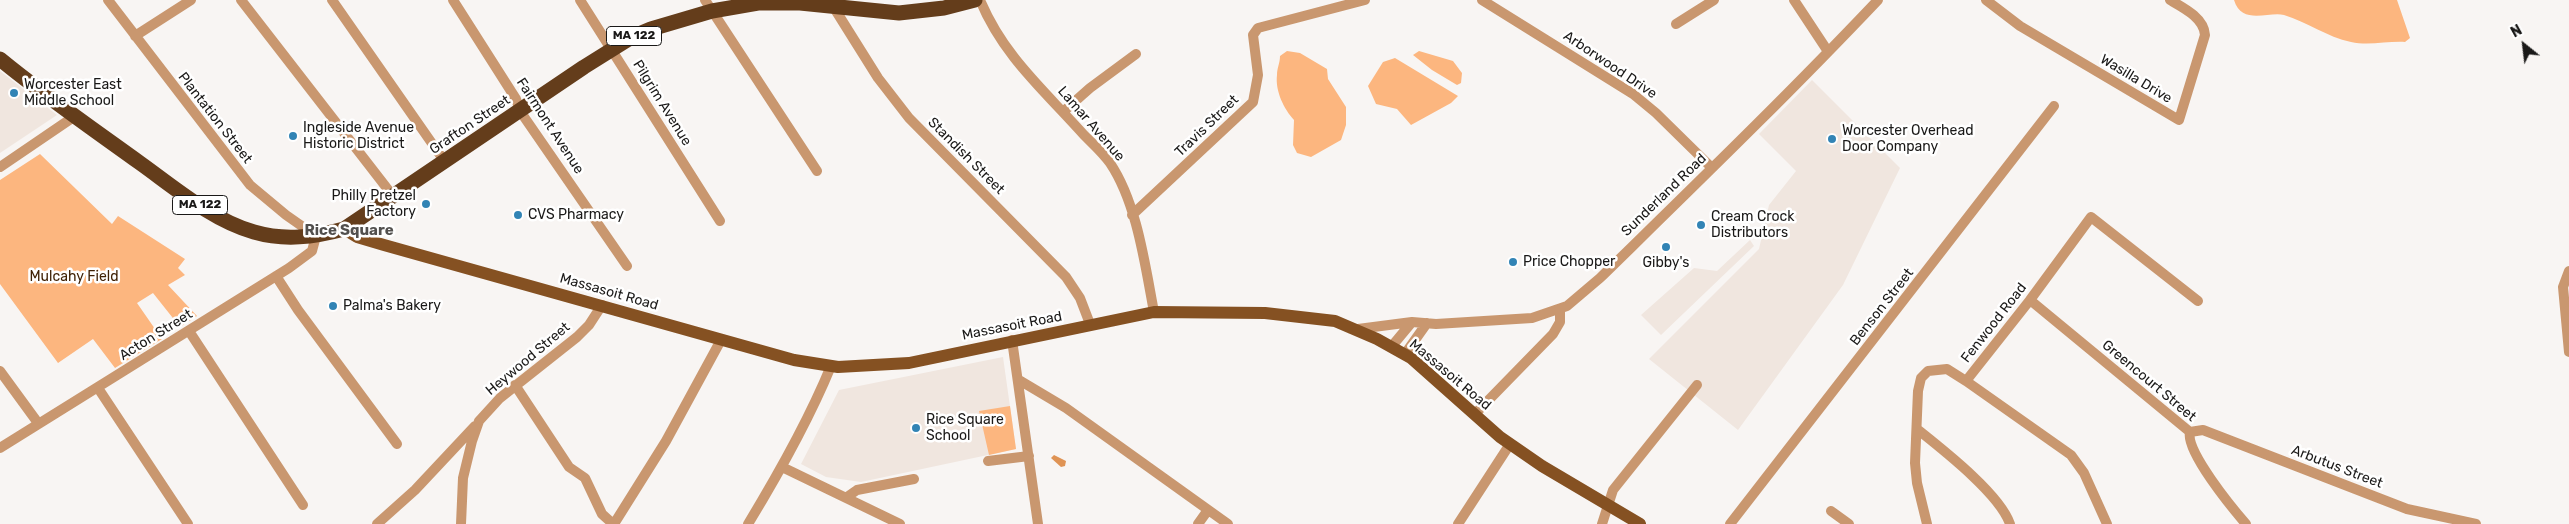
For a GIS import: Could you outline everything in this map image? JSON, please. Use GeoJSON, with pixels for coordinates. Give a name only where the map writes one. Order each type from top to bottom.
{"type":"FeatureCollection","features":[{"type":"Feature","properties":{"kind":"highway","name":"Grafton Street"},"geometry":{"type":"LineString","coordinates":[[0,59],[35,88],[174,188],[227,221],[271,236],[292,238],[316,236],[344,229],[612,49],[651,29],[709,6],[771,2],[831,3],[899,13],[975,0]]}},
{"type":"Feature","properties":{"kind":"main road","name":"Massasoit Road"},"geometry":{"type":"LineString","coordinates":[[344,229],[356,236],[384,245],[602,305],[768,354],[831,366],[909,363],[1012,340],[1154,312],[1221,311],[1286,314],[1335,321],[1392,346],[1405,354],[1510,444],[1542,466],[1640,524]]}},
{"type":"Feature","properties":{"kind":"street","name":"Plantation Street"},"geometry":{"type":"LineString","coordinates":[[108,0],[250,185],[286,215],[316,236]]}},
{"type":"Feature","properties":{"kind":"street"},"geometry":{"type":"LineString","coordinates":[[135,36],[191,0]]}},
{"type":"Feature","properties":{"kind":"street"},"geometry":{"type":"LineString","coordinates":[[241,0],[393,196]]}},
{"type":"Feature","properties":{"kind":"street"},"geometry":{"type":"LineString","coordinates":[[332,0],[445,162]]}},
{"type":"Feature","properties":{"kind":"street","name":"Fairmont Avenue"},"geometry":{"type":"LineString","coordinates":[[452,0],[517,100],[520,111],[627,266]]}},
{"type":"Feature","properties":{"kind":"street","name":"Pilgrim Avenue"},"geometry":{"type":"LineString","coordinates":[[580,0],[720,221]]}},
{"type":"Feature","properties":{"kind":"street","name":"Lamar Avenue"},"geometry":{"type":"LineString","coordinates":[[980,0],[1001,41],[1035,83],[1108,161],[1123,188],[1132,215],[1154,312]]}},
{"type":"Feature","properties":{"kind":"street","name":"Travis Street"},"geometry":{"type":"LineString","coordinates":[[1132,215],[1253,102],[1258,75],[1253,35],[1258,28],[1365,0]]}},
{"type":"Feature","properties":{"kind":"street","name":"Arborwood Drive"},"geometry":{"type":"LineString","coordinates":[[1482,0],[1633,94],[1656,112],[1712,168]]}},
{"type":"Feature","properties":{"kind":"street"},"geometry":{"type":"LineString","coordinates":[[1676,24],[1714,0]]}},
{"type":"Feature","properties":{"kind":"street"},"geometry":{"type":"LineString","coordinates":[[1794,0],[1827,50]]}},
{"type":"Feature","properties":{"kind":"street","name":"Sunderland Road"},"geometry":{"type":"LineString","coordinates":[[1358,330],[1412,322],[1518,319],[1546,315],[1575,300],[1595,283],[1788,94],[1827,50],[1878,0]]}},
{"type":"Feature","properties":{"kind":"street","name":"Wasilla Drive"},"geometry":{"type":"LineString","coordinates":[[1986,0],[2020,26],[2179,120],[2205,35],[2205,28],[2199,20],[2170,0]]}},
{"type":"Feature","properties":{"kind":"street","name":"Standish Street"},"geometry":{"type":"LineString","coordinates":[[831,3],[894,100],[941,151],[1066,277],[1080,298],[1090,324]]}},
{"type":"Feature","properties":{"kind":"street"},"geometry":{"type":"LineString","coordinates":[[709,6],[817,171]]}},
{"type":"Feature","properties":{"kind":"street"},"geometry":{"type":"LineString","coordinates":[[1064,112],[1090,88],[1136,54]]}},
{"type":"Feature","properties":{"kind":"street","name":"Benson Street"},"geometry":{"type":"LineString","coordinates":[[1730,524],[2054,106]]}},
{"type":"Feature","properties":{"kind":"street"},"geometry":{"type":"LineString","coordinates":[[0,167],[75,116]]}},
{"type":"Feature","properties":{"kind":"street","name":"Fenwood Road"},"geometry":{"type":"LineString","coordinates":[[1927,524],[1916,474],[1918,391],[1923,373],[1934,369],[1947,369],[1966,381],[2030,300],[2091,217],[2198,301]]}},
{"type":"Feature","properties":{"kind":"street","name":"Acton Street"},"geometry":{"type":"LineString","coordinates":[[0,448],[276,276],[312,251],[316,236]]}},
{"type":"Feature","properties":{"kind":"street"},"geometry":{"type":"LineString","coordinates":[[2569,272],[2563,287],[2569,352]]}},
{"type":"Feature","properties":{"kind":"street"},"geometry":{"type":"LineString","coordinates":[[276,276],[298,310],[397,444]]}},
{"type":"Feature","properties":{"kind":"street","name":"Greencourt Street"},"geometry":{"type":"LineString","coordinates":[[2030,300],[2190,432],[2189,440],[2199,459],[2221,492],[2246,524]]}},
{"type":"Feature","properties":{"kind":"street","name":"Heywood Street"},"geometry":{"type":"LineString","coordinates":[[461,524],[463,478],[479,421],[515,385],[577,337],[589,325],[602,305]]}},
{"type":"Feature","properties":{"kind":"street"},"geometry":{"type":"LineString","coordinates":[[1475,414],[1553,334],[1560,322],[1560,309]]}},
{"type":"Feature","properties":{"kind":"street"},"geometry":{"type":"LineString","coordinates":[[1392,346],[1412,322]]}},
{"type":"Feature","properties":{"kind":"street"},"geometry":{"type":"LineString","coordinates":[[1405,354],[1426,323]]}},
{"type":"Feature","properties":{"kind":"street"},"geometry":{"type":"LineString","coordinates":[[189,331],[303,505]]}},
{"type":"Feature","properties":{"kind":"street"},"geometry":{"type":"LineString","coordinates":[[515,385],[570,468],[585,478],[602,514],[614,524],[666,441],[721,340]]}},
{"type":"Feature","properties":{"kind":"street"},"geometry":{"type":"LineString","coordinates":[[1012,340],[1038,524]]}},
{"type":"Feature","properties":{"kind":"street"},"geometry":{"type":"LineString","coordinates":[[748,524],[816,404],[831,366]]}},
{"type":"Feature","properties":{"kind":"street"},"geometry":{"type":"LineString","coordinates":[[0,370],[38,423]]}},
{"type":"Feature","properties":{"kind":"street"},"geometry":{"type":"LineString","coordinates":[[1019,380],[1066,408],[1228,524]]}},
{"type":"Feature","properties":{"kind":"street"},"geometry":{"type":"LineString","coordinates":[[1966,381],[2071,455],[2084,473],[2107,524]]}},
{"type":"Feature","properties":{"kind":"street"},"geometry":{"type":"LineString","coordinates":[[1602,524],[1613,490],[1697,385]]}},
{"type":"Feature","properties":{"kind":"street"},"geometry":{"type":"LineString","coordinates":[[98,388],[188,524]]}},
{"type":"Feature","properties":{"kind":"street"},"geometry":{"type":"LineString","coordinates":[[377,524],[415,490],[479,421]]}},
{"type":"Feature","properties":{"kind":"street"},"geometry":{"type":"LineString","coordinates":[[1917,429],[1944,451],[1992,497],[2006,514],[2010,524]]}},
{"type":"Feature","properties":{"kind":"street","name":"Arbutus Street"},"geometry":{"type":"LineString","coordinates":[[2190,432],[2203,430],[2407,508],[2476,524]]}},
{"type":"Feature","properties":{"kind":"street"},"geometry":{"type":"LineString","coordinates":[[1458,524],[1510,444]]}},
{"type":"Feature","properties":{"kind":"street"},"geometry":{"type":"LineString","coordinates":[[988,462],[1029,456]]}},
{"type":"Feature","properties":{"kind":"street"},"geometry":{"type":"LineString","coordinates":[[782,467],[900,524]]}},
{"type":"Feature","properties":{"kind":"street"},"geometry":{"type":"LineString","coordinates":[[847,497],[856,490],[914,479]]}},
{"type":"Feature","properties":{"kind":"street"},"geometry":{"type":"LineString","coordinates":[[1198,524],[1208,510]]}},
{"type":"Feature","properties":{"kind":"street"},"geometry":{"type":"LineString","coordinates":[[1831,511],[1849,524]]}},
{"type":"Feature","properties":{"kind":"shaded area","name":"Worcester East Middle School"},"geometry":{"type":"Polygon","coordinates":[[[0,71],[57,115],[0,153],[0,71]]]}},
{"type":"Feature","properties":{"kind":"shaded area"},"geometry":{"type":"Polygon","coordinates":[[[1812,80],[1900,168],[1843,285],[1738,430],[1649,359],[1759,249],[1769,205],[1796,171],[1759,134],[1812,80]]]}},
{"type":"Feature","properties":{"kind":"shaded area"},"geometry":{"type":"Polygon","coordinates":[[[1750,240],[1754,246],[1661,335],[1641,315],[1694,268],[1717,271],[1750,240]]]}},
{"type":"Feature","properties":{"kind":"shaded area","name":"Rice Square School"},"geometry":{"type":"Polygon","coordinates":[[[1003,357],[1016,449],[861,482],[826,477],[801,464],[839,390],[1003,357]]]}},
{"type":"Feature","properties":{"kind":"shaded area"},"geometry":{"type":"Polygon","coordinates":[[[1054,455],[1066,461],[1065,466],[1061,467],[1051,458],[1054,455]]]}},
{"type":"Feature","properties":{"kind":"green space"},"geometry":{"type":"Polygon","coordinates":[[[2234,0],[2397,0],[2410,38],[2405,42],[2364,44],[2351,42],[2334,37],[2284,15],[2256,16],[2243,13],[2234,0]]]}},
{"type":"Feature","properties":{"kind":"green space"},"geometry":{"type":"Polygon","coordinates":[[[1287,51],[1300,53],[1327,69],[1328,79],[1346,107],[1346,125],[1341,140],[1311,157],[1297,153],[1293,145],[1294,120],[1287,111],[1277,87],[1280,56],[1287,51]]]}},
{"type":"Feature","properties":{"kind":"green space"},"geometry":{"type":"Polygon","coordinates":[[[1419,51],[1453,61],[1462,73],[1461,83],[1457,85],[1432,70],[1413,55],[1419,51]]]}},
{"type":"Feature","properties":{"kind":"green space"},"geometry":{"type":"Polygon","coordinates":[[[1395,58],[1458,96],[1451,103],[1411,125],[1397,109],[1376,104],[1368,86],[1383,62],[1395,58]]]}},
{"type":"Feature","properties":{"kind":"green space","name":"Mulcahy Field"},"geometry":{"type":"Polygon","coordinates":[[[40,154],[112,224],[118,216],[185,259],[178,268],[185,275],[168,285],[197,316],[180,327],[153,293],[137,303],[162,339],[115,368],[93,339],[58,363],[0,284],[0,180],[40,154]]]}},
{"type":"Feature","properties":{"kind":"green space"},"geometry":{"type":"Polygon","coordinates":[[[1010,406],[1016,449],[989,455],[979,411],[1010,406]]]}},
{"type":"Feature","properties":{"kind":"place","name":"Worcester East Middle School"},"geometry":{"type":"Point","coordinates":[14,93]}},
{"type":"Feature","properties":{"kind":"place","name":"Ingleside Avenue Historic District"},"geometry":{"type":"Point","coordinates":[293,136]}},
{"type":"Feature","properties":{"kind":"place","name":"Worcester Overhead Door Company"},"geometry":{"type":"Point","coordinates":[1832,139]}},
{"type":"Feature","properties":{"kind":"place","name":"Philly Pretzel Factory"},"geometry":{"type":"Point","coordinates":[426,204]}},
{"type":"Feature","properties":{"kind":"place","name":"CVS Pharmacy"},"geometry":{"type":"Point","coordinates":[518,215]}},
{"type":"Feature","properties":{"kind":"place","name":"Cream Crock Distributors"},"geometry":{"type":"Point","coordinates":[1701,225]}},
{"type":"Feature","properties":{"kind":"place","name":"Gibby's"},"geometry":{"type":"Point","coordinates":[1666,247]}},
{"type":"Feature","properties":{"kind":"place","name":"Price Chopper"},"geometry":{"type":"Point","coordinates":[1513,262]}},
{"type":"Feature","properties":{"kind":"place","name":"Palma's Bakery"},"geometry":{"type":"Point","coordinates":[333,306]}},
{"type":"Feature","properties":{"kind":"place","name":"Rice Square School"},"geometry":{"type":"Point","coordinates":[916,428]}},
{"type":"Feature","properties":{"kind":"district","name":"Rice Square"},"geometry":{"type":"Point","coordinates":[349,231]}}]}
